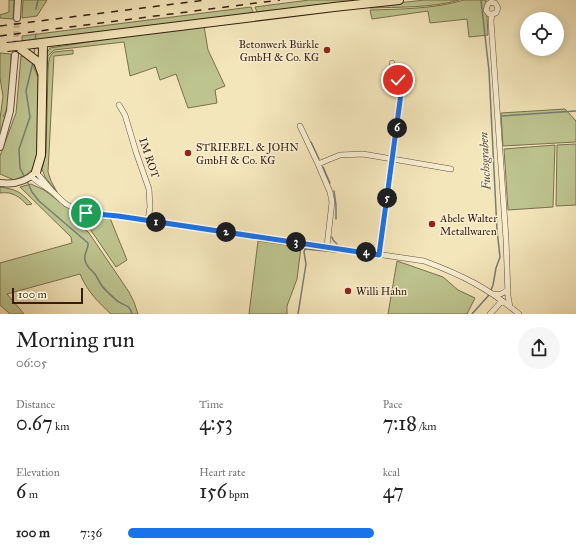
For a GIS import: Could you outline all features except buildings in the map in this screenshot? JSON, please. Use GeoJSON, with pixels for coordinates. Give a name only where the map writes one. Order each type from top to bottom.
{"type":"FeatureCollection","features":[{"type":"Feature","properties":{"kind":"main road"},"geometry":{"type":"LineString","coordinates":[[0,48],[399,0]]}},
{"type":"Feature","properties":{"kind":"main road"},"geometry":{"type":"LineString","coordinates":[[39,44],[37,61],[42,74]]}},
{"type":"Feature","properties":{"kind":"main road"},"geometry":{"type":"LineString","coordinates":[[33,176],[41,155],[42,74],[44,59],[39,44]]}},
{"type":"Feature","properties":{"kind":"main road"},"geometry":{"type":"LineString","coordinates":[[17,46],[37,61]]}},
{"type":"Feature","properties":{"kind":"street"},"geometry":{"type":"LineString","coordinates":[[17,18],[18,0]]}},
{"type":"Feature","properties":{"kind":"street"},"geometry":{"type":"LineString","coordinates":[[492,14],[491,21],[510,307]]}},
{"type":"Feature","properties":{"kind":"street"},"geometry":{"type":"LineString","coordinates":[[0,147],[10,111],[15,55]]}},
{"type":"Feature","properties":{"kind":"street"},"geometry":{"type":"LineString","coordinates":[[379,255],[401,90],[392,63]]}},
{"type":"Feature","properties":{"kind":"street","name":"IM ROT"},"geometry":{"type":"LineString","coordinates":[[119,105],[125,115],[149,190],[150,208],[148,220]]}},
{"type":"Feature","properties":{"kind":"street"},"geometry":{"type":"LineString","coordinates":[[300,126],[330,192],[332,202],[327,246]]}},
{"type":"Feature","properties":{"kind":"street"},"geometry":{"type":"LineString","coordinates":[[318,164],[340,155],[363,154],[451,168]]}},
{"type":"Feature","properties":{"kind":"street"},"geometry":{"type":"LineString","coordinates":[[0,183],[9,184],[22,182],[33,176],[66,204],[86,213],[148,220],[424,261],[449,270],[474,282],[493,294],[519,314]]}},
{"type":"Feature","properties":{"kind":"street"},"geometry":{"type":"LineString","coordinates":[[0,179],[9,184]]}},
{"type":"Feature","properties":{"kind":"street"},"geometry":{"type":"LineString","coordinates":[[493,294],[499,295],[508,289]]}},
{"type":"Feature","properties":{"kind":"street"},"geometry":{"type":"LineString","coordinates":[[490,314],[502,301]]}},
{"type":"Feature","properties":{"kind":"green space"},"geometry":{"type":"Polygon","coordinates":[[[9,0],[14,0],[13,19],[0,18],[0,15],[9,12],[9,0]]]}},
{"type":"Feature","properties":{"kind":"green space"},"geometry":{"type":"Polygon","coordinates":[[[23,0],[47,0],[37,16],[22,18],[23,0]]]}},
{"type":"Feature","properties":{"kind":"green space"},"geometry":{"type":"Polygon","coordinates":[[[309,0],[367,0],[257,12],[255,7],[309,0]]]}},
{"type":"Feature","properties":{"kind":"green space"},"geometry":{"type":"Polygon","coordinates":[[[425,0],[459,0],[427,6],[370,8],[370,6],[425,0]]]}},
{"type":"Feature","properties":{"kind":"green space"},"geometry":{"type":"Polygon","coordinates":[[[464,0],[486,0],[488,35],[469,37],[467,19],[430,23],[428,11],[372,19],[370,10],[429,7],[464,0]]]}},
{"type":"Feature","properties":{"kind":"green space"},"geometry":{"type":"Polygon","coordinates":[[[251,7],[253,12],[242,15],[22,42],[22,36],[251,7]]]}},
{"type":"Feature","properties":{"kind":"green space"},"geometry":{"type":"Polygon","coordinates":[[[204,26],[208,50],[225,86],[215,90],[217,103],[188,108],[176,74],[160,80],[156,67],[130,76],[124,42],[54,50],[48,56],[46,82],[46,54],[50,48],[204,26]]]}},
{"type":"Feature","properties":{"kind":"green space"},"geometry":{"type":"Polygon","coordinates":[[[73,50],[73,54],[54,56],[48,172],[57,192],[45,177],[42,169],[46,153],[48,70],[50,58],[54,52],[73,50]]]}},
{"type":"Feature","properties":{"kind":"green space"},"geometry":{"type":"Polygon","coordinates":[[[0,53],[11,54],[9,96],[6,112],[3,116],[6,117],[0,139],[0,119],[3,96],[0,78],[0,53]]]}},
{"type":"Feature","properties":{"kind":"green space"},"geometry":{"type":"Polygon","coordinates":[[[21,56],[29,59],[39,78],[40,142],[34,168],[26,175],[14,180],[0,174],[0,156],[16,113],[21,56]]]}},
{"type":"Feature","properties":{"kind":"green space"},"geometry":{"type":"Polygon","coordinates":[[[565,109],[576,121],[576,142],[503,146],[501,113],[565,109]]]}},
{"type":"Feature","properties":{"kind":"green space"},"geometry":{"type":"Polygon","coordinates":[[[576,144],[576,205],[556,206],[557,145],[576,144]]]}},
{"type":"Feature","properties":{"kind":"green space"},"geometry":{"type":"Polygon","coordinates":[[[555,145],[553,207],[508,210],[504,149],[555,145]]]}},
{"type":"Feature","properties":{"kind":"green space"},"geometry":{"type":"Polygon","coordinates":[[[31,184],[44,190],[65,206],[85,215],[85,224],[81,225],[89,233],[129,292],[138,314],[111,314],[93,296],[80,274],[7,294],[24,314],[10,314],[0,305],[0,263],[72,243],[71,237],[20,187],[31,184]]]}},
{"type":"Feature","properties":{"kind":"green space"},"geometry":{"type":"Polygon","coordinates":[[[0,187],[18,192],[32,204],[27,205],[22,199],[12,194],[0,193],[0,187]]]}},
{"type":"Feature","properties":{"kind":"green space"},"geometry":{"type":"Polygon","coordinates":[[[91,216],[110,218],[127,260],[116,267],[90,229],[89,219],[91,216]]]}},
{"type":"Feature","properties":{"kind":"green space"},"geometry":{"type":"Polygon","coordinates":[[[258,241],[301,247],[297,279],[287,306],[287,314],[249,314],[258,241]]]}},
{"type":"Feature","properties":{"kind":"green space"},"geometry":{"type":"Polygon","coordinates":[[[397,261],[443,277],[458,290],[475,298],[467,314],[388,314],[397,261]]]}},
{"type":"Feature","properties":{"kind":"waterway"},"geometry":{"type":"LineString","coordinates":[[36,9],[38,0]]}},
{"type":"Feature","properties":{"kind":"waterway","name":"Fuchsgraben"},"geometry":{"type":"LineString","coordinates":[[472,314],[489,295],[500,257],[497,230],[489,71],[481,0]]}},
{"type":"Feature","properties":{"kind":"waterway"},"geometry":{"type":"LineString","coordinates":[[35,40],[36,34]]}},
{"type":"Feature","properties":{"kind":"waterway"},"geometry":{"type":"LineString","coordinates":[[34,54],[35,46]]}},
{"type":"Feature","properties":{"kind":"waterway"},"geometry":{"type":"LineString","coordinates":[[25,178],[20,168],[19,149],[30,117],[26,91],[33,62]]}},
{"type":"Feature","properties":{"kind":"waterway"},"geometry":{"type":"LineString","coordinates":[[502,116],[576,111]]}},
{"type":"Feature","properties":{"kind":"waterway"},"geometry":{"type":"LineString","coordinates":[[311,142],[319,159]]}},
{"type":"Feature","properties":{"kind":"waterway"},"geometry":{"type":"LineString","coordinates":[[323,167],[330,183]]}},
{"type":"Feature","properties":{"kind":"waterway"},"geometry":{"type":"LineString","coordinates":[[27,181],[32,192],[39,201],[88,243],[85,254],[87,266],[95,274],[104,289],[117,301],[127,306],[131,310],[132,314]]}},
{"type":"Feature","properties":{"kind":"waterway"},"geometry":{"type":"LineString","coordinates":[[334,191],[336,219]]}},
{"type":"Feature","properties":{"kind":"waterway"},"geometry":{"type":"LineString","coordinates":[[332,237],[337,244]]}},
{"type":"Feature","properties":{"kind":"waterway"},"geometry":{"type":"LineString","coordinates":[[298,314],[306,264],[305,249],[336,252]]}},
{"type":"Feature","properties":{"kind":"tunnel"},"geometry":{"type":"LineString","coordinates":[[15,55],[17,18]]}},
{"type":"Feature","properties":{"kind":"railway"},"geometry":{"type":"LineString","coordinates":[[0,26],[206,0]]}},
{"type":"Feature","properties":{"kind":"railway"},"geometry":{"type":"LineString","coordinates":[[0,36],[280,0]]}},
{"type":"Feature","properties":{"kind":"place","name":"Betonwerk Bürkle GmbH & Co. KG"},"geometry":{"type":"Point","coordinates":[327,50]}},
{"type":"Feature","properties":{"kind":"place","name":"STRIEBEL & JOHN GmbH & Co. KG"},"geometry":{"type":"Point","coordinates":[188,153]}},
{"type":"Feature","properties":{"kind":"place","name":"Abele Walter Metallwaren"},"geometry":{"type":"Point","coordinates":[432,224]}},
{"type":"Feature","properties":{"kind":"place","name":"Willi Hahn"},"geometry":{"type":"Point","coordinates":[348,291]}},
{"type":"Feature","properties":{"kind":"route"},"geometry":{"type":"LineString","coordinates":[[86,213],[148,220],[379,255],[400,101],[401,90],[398,80]]}}]}
